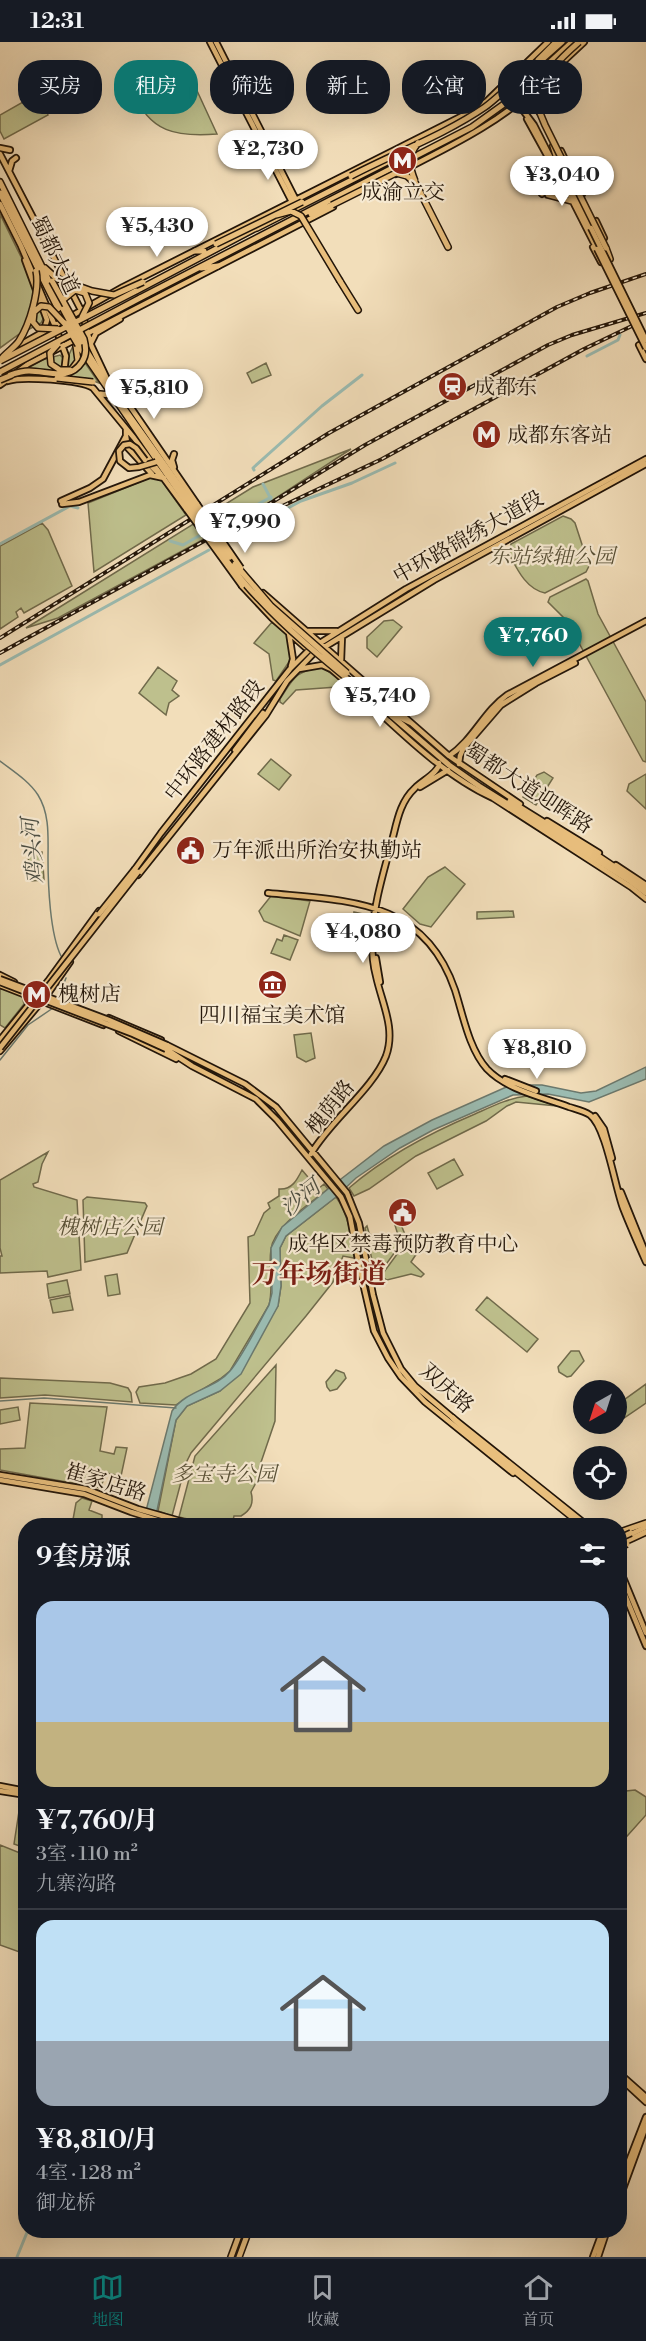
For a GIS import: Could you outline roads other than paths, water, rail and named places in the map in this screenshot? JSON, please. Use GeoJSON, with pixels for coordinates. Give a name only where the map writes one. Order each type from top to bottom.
{"type":"FeatureCollection","features":[{"type":"Feature","properties":{"kind":"highway"},"geometry":{"type":"LineString","coordinates":[[538,60],[556,42]]}},
{"type":"Feature","properties":{"kind":"highway"},"geometry":{"type":"LineString","coordinates":[[541,60],[562,42]]}},
{"type":"Feature","properties":{"kind":"highway"},"geometry":{"type":"LineString","coordinates":[[0,372],[456,136],[485,119],[504,104],[572,42]]}},
{"type":"Feature","properties":{"kind":"highway"},"geometry":{"type":"LineString","coordinates":[[559,60],[579,42]]}},
{"type":"Feature","properties":{"kind":"highway"},"geometry":{"type":"LineString","coordinates":[[487,101],[498,95]]}},
{"type":"Feature","properties":{"kind":"highway"},"geometry":{"type":"LineString","coordinates":[[181,266],[216,244],[420,142],[483,108],[498,97]]}},
{"type":"Feature","properties":{"kind":"highway"},"geometry":{"type":"LineString","coordinates":[[0,359],[459,124],[488,107],[498,98]]}},
{"type":"Feature","properties":{"kind":"highway"},"geometry":{"type":"LineString","coordinates":[[540,114],[610,259]]}},
{"type":"Feature","properties":{"kind":"highway"},"geometry":{"type":"LineString","coordinates":[[447,147],[456,136]]}},
{"type":"Feature","properties":{"kind":"highway"},"geometry":{"type":"LineString","coordinates":[[550,136],[558,162]]}},
{"type":"Feature","properties":{"kind":"highway"},"geometry":{"type":"LineString","coordinates":[[420,142],[412,152],[409,163],[416,184],[448,247]]}},
{"type":"Feature","properties":{"kind":"highway"},"geometry":{"type":"LineString","coordinates":[[287,223],[332,205],[396,173],[407,176],[416,184]]}},
{"type":"Feature","properties":{"kind":"highway","name":"蜀都大道"},"geometry":{"type":"LineString","coordinates":[[0,182],[78,345]]}},
{"type":"Feature","properties":{"kind":"highway","name":"蜀都大道"},"geometry":{"type":"LineString","coordinates":[[0,193],[32,251]]}},
{"type":"Feature","properties":{"kind":"highway"},"geometry":{"type":"LineString","coordinates":[[257,228],[274,214],[291,211],[302,216],[358,310]]}},
{"type":"Feature","properties":{"kind":"highway"},"geometry":{"type":"LineString","coordinates":[[1,383],[10,375],[25,371],[66,374],[75,370],[84,359],[86,348],[84,339],[54,279],[32,251]]}},
{"type":"Feature","properties":{"kind":"highway"},"geometry":{"type":"LineString","coordinates":[[0,359],[18,342],[37,294],[32,251]]}},
{"type":"Feature","properties":{"kind":"highway"},"geometry":{"type":"LineString","coordinates":[[195,251],[204,251]]}},
{"type":"Feature","properties":{"kind":"highway"},"geometry":{"type":"LineString","coordinates":[[196,269],[218,266]]}},
{"type":"Feature","properties":{"kind":"highway"},"geometry":{"type":"LineString","coordinates":[[54,279],[92,291],[114,295],[165,275]]}},
{"type":"Feature","properties":{"kind":"highway"},"geometry":{"type":"LineString","coordinates":[[60,309],[69,293],[75,290],[83,291],[87,295],[89,305],[79,319]]}},
{"type":"Feature","properties":{"kind":"highway"},"geometry":{"type":"LineString","coordinates":[[58,328],[38,328],[33,322],[34,312],[41,306],[49,307],[65,324]]}},
{"type":"Feature","properties":{"kind":"highway","name":"蜀都大道"},"geometry":{"type":"LineString","coordinates":[[60,309],[65,324],[78,345]]}},
{"type":"Feature","properties":{"kind":"highway"},"geometry":{"type":"LineString","coordinates":[[64,339],[52,350],[50,360],[54,367],[60,370],[72,369],[78,361],[78,345]]}},
{"type":"Feature","properties":{"kind":"highway","name":"蜀都大道迎晖路"},"geometry":{"type":"LineString","coordinates":[[78,345],[233,566]]}},
{"type":"Feature","properties":{"kind":"highway"},"geometry":{"type":"LineString","coordinates":[[10,375],[27,374],[93,382],[103,386],[112,394]]}},
{"type":"Feature","properties":{"kind":"highway"},"geometry":{"type":"LineString","coordinates":[[100,394],[112,394]]}},
{"type":"Feature","properties":{"kind":"highway","name":"蜀都大道迎晖路"},"geometry":{"type":"LineString","coordinates":[[192,507],[230,557],[233,566]]}},
{"type":"Feature","properties":{"kind":"highway"},"geometry":{"type":"LineString","coordinates":[[220,537],[230,557]]}},
{"type":"Feature","properties":{"kind":"highway"},"geometry":{"type":"LineString","coordinates":[[215,550],[250,579]]}},
{"type":"Feature","properties":{"kind":"highway"},"geometry":{"type":"LineString","coordinates":[[233,566],[242,586]]}},
{"type":"Feature","properties":{"kind":"highway"},"geometry":{"type":"LineString","coordinates":[[233,566],[276,616],[394,715]]}},
{"type":"Feature","properties":{"kind":"highway","name":"蜀都大道迎晖路"},"geometry":{"type":"LineString","coordinates":[[394,715],[412,733],[479,786],[646,893]]}},
{"type":"Feature","properties":{"kind":"highway","name":"蜀都大道迎晖路"},"geometry":{"type":"LineString","coordinates":[[394,715],[470,776],[646,887]]}},
{"type":"Feature","properties":{"kind":"highway"},"geometry":{"type":"LineString","coordinates":[[453,1418],[470,1435],[571,1518]]}},
{"type":"Feature","properties":{"kind":"highway"},"geometry":{"type":"LineString","coordinates":[[627,1533],[646,1525]]}},
{"type":"Feature","properties":{"kind":"highway"},"geometry":{"type":"LineString","coordinates":[[627,1542],[646,1533]]}},
{"type":"Feature","properties":{"kind":"highway"},"geometry":{"type":"LineString","coordinates":[[627,1543],[639,1538]]}},
{"type":"Feature","properties":{"kind":"highway"},"geometry":{"type":"LineString","coordinates":[[230,2257],[237,2238]]}},
{"type":"Feature","properties":{"kind":"highway"},"geometry":{"type":"LineString","coordinates":[[241,2257],[247,2238]]}},
{"type":"Feature","properties":{"kind":"highway"},"geometry":{"type":"LineString","coordinates":[[241,2257],[245,2248]]}},
{"type":"Feature","properties":{"kind":"main road"},"geometry":{"type":"LineString","coordinates":[[210,42],[294,201]]}},
{"type":"Feature","properties":{"kind":"main road"},"geometry":{"type":"LineString","coordinates":[[216,42],[294,201]]}},
{"type":"Feature","properties":{"kind":"main road"},"geometry":{"type":"LineString","coordinates":[[0,359],[41,334],[58,328],[123,287],[274,214],[294,201],[440,129],[487,101],[548,42]]}},
{"type":"Feature","properties":{"kind":"main road"},"geometry":{"type":"LineString","coordinates":[[566,60],[584,42]]}},
{"type":"Feature","properties":{"kind":"main road"},"geometry":{"type":"LineString","coordinates":[[1,383],[28,364],[476,133],[504,114]]}},
{"type":"Feature","properties":{"kind":"main road"},"geometry":{"type":"LineString","coordinates":[[526,114],[646,348]]}},
{"type":"Feature","properties":{"kind":"main road"},"geometry":{"type":"LineString","coordinates":[[541,114],[608,247],[610,259]]}},
{"type":"Feature","properties":{"kind":"main road"},"geometry":{"type":"LineString","coordinates":[[0,148],[10,150]]}},
{"type":"Feature","properties":{"kind":"main road"},"geometry":{"type":"LineString","coordinates":[[542,194],[548,188],[553,176],[546,153]]}},
{"type":"Feature","properties":{"kind":"main road"},"geometry":{"type":"LineString","coordinates":[[546,153],[601,262]]}},
{"type":"Feature","properties":{"kind":"main road"},"geometry":{"type":"LineString","coordinates":[[0,154],[82,312],[91,345],[112,394]]}},
{"type":"Feature","properties":{"kind":"main road"},"geometry":{"type":"LineString","coordinates":[[9,174],[12,160],[16,158]]}},
{"type":"Feature","properties":{"kind":"main road"},"geometry":{"type":"LineString","coordinates":[[558,162],[646,340]]}},
{"type":"Feature","properties":{"kind":"main road"},"geometry":{"type":"LineString","coordinates":[[567,163],[587,172],[581,189],[582,194]]}},
{"type":"Feature","properties":{"kind":"main road"},"geometry":{"type":"LineString","coordinates":[[548,195],[571,201]]}},
{"type":"Feature","properties":{"kind":"main road"},"geometry":{"type":"LineString","coordinates":[[0,204],[58,328],[66,356],[63,382]]}},
{"type":"Feature","properties":{"kind":"main road"},"geometry":{"type":"LineString","coordinates":[[21,246],[47,320],[46,327],[41,334]]}},
{"type":"Feature","properties":{"kind":"main road"},"geometry":{"type":"LineString","coordinates":[[91,345],[94,334],[115,323],[131,310]]}},
{"type":"Feature","properties":{"kind":"main road"},"geometry":{"type":"LineString","coordinates":[[639,345],[646,359]]}},
{"type":"Feature","properties":{"kind":"main road"},"geometry":{"type":"LineString","coordinates":[[1,383],[26,378],[89,385],[100,394],[171,488],[192,507]]}},
{"type":"Feature","properties":{"kind":"main road","name":"蜀都大道迎晖路"},"geometry":{"type":"LineString","coordinates":[[112,394],[125,399],[158,446],[175,472],[215,550],[246,591],[289,633],[448,770],[479,792],[542,829],[646,899]]}},
{"type":"Feature","properties":{"kind":"main road"},"geometry":{"type":"LineString","coordinates":[[126,429],[128,448],[152,474],[164,478]]}},
{"type":"Feature","properties":{"kind":"main road"},"geometry":{"type":"LineString","coordinates":[[126,436],[103,479],[62,502],[79,502],[152,474]]}},
{"type":"Feature","properties":{"kind":"main road"},"geometry":{"type":"LineString","coordinates":[[156,462],[139,467],[129,468],[120,461],[119,451],[124,445],[130,444],[136,448],[145,460],[164,478],[171,488]]}},
{"type":"Feature","properties":{"kind":"main road"},"geometry":{"type":"LineString","coordinates":[[158,446],[167,447]]}},
{"type":"Feature","properties":{"kind":"main road"},"geometry":{"type":"LineString","coordinates":[[174,454],[172,460],[175,472]]}},
{"type":"Feature","properties":{"kind":"main road","name":"中环路锦绣大道段"},"geometry":{"type":"LineString","coordinates":[[311,652],[422,580],[646,459]]}},
{"type":"Feature","properties":{"kind":"main road","name":"中环路锦绣大道段"},"geometry":{"type":"LineString","coordinates":[[341,633],[646,464]]}},
{"type":"Feature","properties":{"kind":"main road","name":"蜀都大道迎晖路"},"geometry":{"type":"LineString","coordinates":[[192,507],[220,537],[255,584],[305,631],[449,756],[646,887]]}},
{"type":"Feature","properties":{"kind":"main road"},"geometry":{"type":"LineString","coordinates":[[449,756],[463,744],[498,701],[535,679],[646,623]]}},
{"type":"Feature","properties":{"kind":"main road"},"geometry":{"type":"LineString","coordinates":[[459,764],[464,749],[501,705],[536,683],[646,623]]}},
{"type":"Feature","properties":{"kind":"main road"},"geometry":{"type":"LineString","coordinates":[[305,631],[341,633],[341,662]]}},
{"type":"Feature","properties":{"kind":"main road"},"geometry":{"type":"LineString","coordinates":[[289,633],[293,659],[290,669]]}},
{"type":"Feature","properties":{"kind":"main road","name":"中环路建材路段"},"geometry":{"type":"LineString","coordinates":[[152,856],[290,669],[311,652]]}},
{"type":"Feature","properties":{"kind":"main road","name":"中环路建材路段"},"geometry":{"type":"LineString","coordinates":[[146,853],[226,758],[266,715],[272,703],[311,652]]}},
{"type":"Feature","properties":{"kind":"main road"},"geometry":{"type":"LineString","coordinates":[[297,670],[322,665],[331,669]]}},
{"type":"Feature","properties":{"kind":"main road"},"geometry":{"type":"LineString","coordinates":[[226,758],[262,712]]}},
{"type":"Feature","properties":{"kind":"main road"},"geometry":{"type":"LineString","coordinates":[[394,715],[416,726]]}},
{"type":"Feature","properties":{"kind":"main road"},"geometry":{"type":"LineString","coordinates":[[412,733],[424,750]]}},
{"type":"Feature","properties":{"kind":"main road","name":"槐荫路"},"geometry":{"type":"LineString","coordinates":[[309,1159],[376,1077],[390,1052],[392,1020],[383,995],[376,955],[378,907],[402,805],[415,788],[437,769],[439,763]]}},
{"type":"Feature","properties":{"kind":"main road","name":"槐荫路"},"geometry":{"type":"LineString","coordinates":[[378,907],[401,816],[408,801],[422,785],[448,770]]}},
{"type":"Feature","properties":{"kind":"main road"},"geometry":{"type":"LineString","coordinates":[[542,829],[557,835]]}},
{"type":"Feature","properties":{"kind":"main road"},"geometry":{"type":"LineString","coordinates":[[0,1045],[136,870],[146,853]]}},
{"type":"Feature","properties":{"kind":"main road"},"geometry":{"type":"LineString","coordinates":[[0,1045],[81,934],[146,853]]}},
{"type":"Feature","properties":{"kind":"main road"},"geometry":{"type":"LineString","coordinates":[[136,870],[152,856]]}},
{"type":"Feature","properties":{"kind":"main road"},"geometry":{"type":"LineString","coordinates":[[0,1045],[47,995],[152,856]]}},
{"type":"Feature","properties":{"kind":"main road"},"geometry":{"type":"LineString","coordinates":[[600,857],[619,867]]}},
{"type":"Feature","properties":{"kind":"main road"},"geometry":{"type":"LineString","coordinates":[[610,869],[631,887]]}},
{"type":"Feature","properties":{"kind":"main road"},"geometry":{"type":"LineString","coordinates":[[269,892],[338,897],[378,907],[412,924],[443,956],[449,967],[476,1046],[485,1062],[500,1077],[556,1102],[590,1114],[599,1126],[623,1207],[646,1262]]}},
{"type":"Feature","properties":{"kind":"main road"},"geometry":{"type":"LineString","coordinates":[[0,980],[40,992],[129,1025],[198,1059]]}},
{"type":"Feature","properties":{"kind":"main road"},"geometry":{"type":"LineString","coordinates":[[0,980],[33,999],[126,1034],[192,1066]]}},
{"type":"Feature","properties":{"kind":"main road"},"geometry":{"type":"LineString","coordinates":[[0,980],[109,1020],[166,1047],[198,1059]]}},
{"type":"Feature","properties":{"kind":"main road"},"geometry":{"type":"LineString","coordinates":[[166,1047],[192,1066]]}},
{"type":"Feature","properties":{"kind":"main road","name":"双庆路"},"geometry":{"type":"LineString","coordinates":[[198,1059],[266,1098],[347,1193],[359,1223],[382,1333],[409,1380],[578,1518]]}},
{"type":"Feature","properties":{"kind":"main road","name":"双庆路"},"geometry":{"type":"LineString","coordinates":[[192,1066],[256,1099],[277,1120],[341,1197],[351,1216],[374,1331],[401,1377],[425,1402],[571,1518]]}},
{"type":"Feature","properties":{"kind":"main road"},"geometry":{"type":"LineString","coordinates":[[500,1077],[592,1112],[602,1125],[620,1188],[646,1254]]}},
{"type":"Feature","properties":{"kind":"main road","name":"崔家店路"},"geometry":{"type":"LineString","coordinates":[[0,1475],[86,1489],[137,1511]]}},
{"type":"Feature","properties":{"kind":"main road","name":"崔家店路"},"geometry":{"type":"LineString","coordinates":[[0,1480],[84,1494],[159,1518]]}},
{"type":"Feature","properties":{"kind":"main road"},"geometry":{"type":"LineString","coordinates":[[627,1535],[646,1525]]}},
{"type":"Feature","properties":{"kind":"main road"},"geometry":{"type":"LineString","coordinates":[[639,1538],[646,1533]]}},
{"type":"Feature","properties":{"kind":"main road"},"geometry":{"type":"LineString","coordinates":[[627,1587],[646,1634]]}},
{"type":"Feature","properties":{"kind":"main road"},"geometry":{"type":"LineString","coordinates":[[627,1600],[646,1646]]}},
{"type":"Feature","properties":{"kind":"main road"},"geometry":{"type":"LineString","coordinates":[[0,1786],[18,1791]]}},
{"type":"Feature","properties":{"kind":"main road"},"geometry":{"type":"LineString","coordinates":[[0,1791],[18,1792]]}},
{"type":"Feature","properties":{"kind":"main road"},"geometry":{"type":"LineString","coordinates":[[627,2081],[646,2100]]}},
{"type":"Feature","properties":{"kind":"main road"},"geometry":{"type":"LineString","coordinates":[[627,2084],[646,2100]]}},
{"type":"Feature","properties":{"kind":"main road"},"geometry":{"type":"LineString","coordinates":[[627,2166],[646,2116]]}},
{"type":"Feature","properties":{"kind":"main road"},"geometry":{"type":"LineString","coordinates":[[627,2178],[646,2126]]}},
{"type":"Feature","properties":{"kind":"main road"},"geometry":{"type":"LineString","coordinates":[[245,2248],[248,2238]]}},
{"type":"Feature","properties":{"kind":"main road"},"geometry":{"type":"LineString","coordinates":[[596,2257],[601,2238]]}},
{"type":"Feature","properties":{"kind":"main road"},"geometry":{"type":"LineString","coordinates":[[596,2257],[604,2238]]}},
{"type":"Feature","properties":{"kind":"water"},"geometry":{"type":"Polygon","coordinates":[[[646,1067],[646,1079],[589,1102],[548,1094],[513,1095],[433,1130],[400,1148],[356,1178],[336,1197],[286,1236],[280,1248],[281,1286],[278,1306],[241,1374],[220,1391],[187,1406],[176,1420],[155,1518],[144,1518],[172,1411],[185,1398],[217,1382],[230,1371],[246,1348],[269,1305],[272,1293],[271,1248],[282,1227],[384,1146],[432,1120],[511,1085],[542,1085],[581,1093],[596,1091],[646,1067]]]}},
{"type":"Feature","properties":{"kind":"waterway"},"geometry":{"type":"LineString","coordinates":[[587,356],[618,340],[620,335]]}},
{"type":"Feature","properties":{"kind":"waterway"},"geometry":{"type":"LineString","coordinates":[[254,470],[253,468],[322,406],[362,375]]}},
{"type":"Feature","properties":{"kind":"waterway"},"geometry":{"type":"LineString","coordinates":[[228,540],[301,501],[352,483],[395,463]]}},
{"type":"Feature","properties":{"kind":"waterway"},"geometry":{"type":"LineString","coordinates":[[263,484],[272,501]]}},
{"type":"Feature","properties":{"kind":"waterway"},"geometry":{"type":"LineString","coordinates":[[213,529],[271,497]]}},
{"type":"Feature","properties":{"kind":"waterway"},"geometry":{"type":"LineString","coordinates":[[0,544],[70,506],[78,508]]}},
{"type":"Feature","properties":{"kind":"waterway"},"geometry":{"type":"LineString","coordinates":[[170,541],[183,545],[204,533]]}},
{"type":"Feature","properties":{"kind":"waterway"},"geometry":{"type":"LineString","coordinates":[[0,665],[209,550]]}},
{"type":"Feature","properties":{"kind":"waterway","name":"鸡头河"},"geometry":{"type":"LineString","coordinates":[[0,761],[30,785],[45,810],[50,909],[54,935],[61,956]]}},
{"type":"Feature","properties":{"kind":"waterway"},"geometry":{"type":"LineString","coordinates":[[59,996],[66,978]]}},
{"type":"Feature","properties":{"kind":"waterway"},"geometry":{"type":"LineString","coordinates":[[0,1060],[28,1025],[53,1008]]}},
{"type":"Feature","properties":{"kind":"waterway"},"geometry":{"type":"LineString","coordinates":[[0,1401],[44,1398],[176,1408]]}},
{"type":"Feature","properties":{"kind":"waterway"},"geometry":{"type":"LineString","coordinates":[[17,2257],[25,2238]]}},
{"type":"Feature","properties":{"kind":"tunnel"},"geometry":{"type":"LineString","coordinates":[[345,632],[430,580]]}},
{"type":"Feature","properties":{"kind":"tunnel"},"geometry":{"type":"LineString","coordinates":[[261,712],[293,670],[316,649]]}},
{"type":"Feature","properties":{"kind":"railway"},"geometry":{"type":"LineString","coordinates":[[0,638],[329,433],[557,307],[646,274]]}},
{"type":"Feature","properties":{"kind":"railway"},"geometry":{"type":"LineString","coordinates":[[0,653],[248,517],[365,445],[548,345],[572,335],[646,313]]}},
{"type":"Feature","properties":{"kind":"railway"},"geometry":{"type":"LineString","coordinates":[[276,509],[382,459],[584,349],[636,324]]}},
{"type":"Feature","properties":{"kind":"place","name":"成渝立交"},"geometry":{"type":"Point","coordinates":[403,161]}},
{"type":"Feature","properties":{"kind":"place","name":"成都东"},"geometry":{"type":"Point","coordinates":[453,387]}},
{"type":"Feature","properties":{"kind":"place","name":"成都东客站"},"geometry":{"type":"Point","coordinates":[486,435]}},
{"type":"Feature","properties":{"kind":"place","name":"万年派出所治安执勤站"},"geometry":{"type":"Point","coordinates":[191,850]}},
{"type":"Feature","properties":{"kind":"place","name":"四川福宝美术馆"},"geometry":{"type":"Point","coordinates":[272,984]}},
{"type":"Feature","properties":{"kind":"place","name":"槐树店"},"geometry":{"type":"Point","coordinates":[37,994]}},
{"type":"Feature","properties":{"kind":"place","name":"成华区禁毒预防教育中心"},"geometry":{"type":"Point","coordinates":[403,1213]}},
{"type":"Feature","properties":{"kind":"district","name":"万年场街道"},"geometry":{"type":"Point","coordinates":[319,1274]}},
{"type":"Feature","properties":{"kind":"park label","name":"东站绿轴公园"},"geometry":{"type":"Point","coordinates":[552,556]}},
{"type":"Feature","properties":{"kind":"park label","name":"槐树店公园"},"geometry":{"type":"Point","coordinates":[110,1227]}},
{"type":"Feature","properties":{"kind":"park label","name":"多宝寺公园"},"geometry":{"type":"Point","coordinates":[224,1474]}},
{"type":"Feature","properties":{"kind":"water label","name":"沙河"},"geometry":{"type":"Point","coordinates":[300,1197]}}]}
